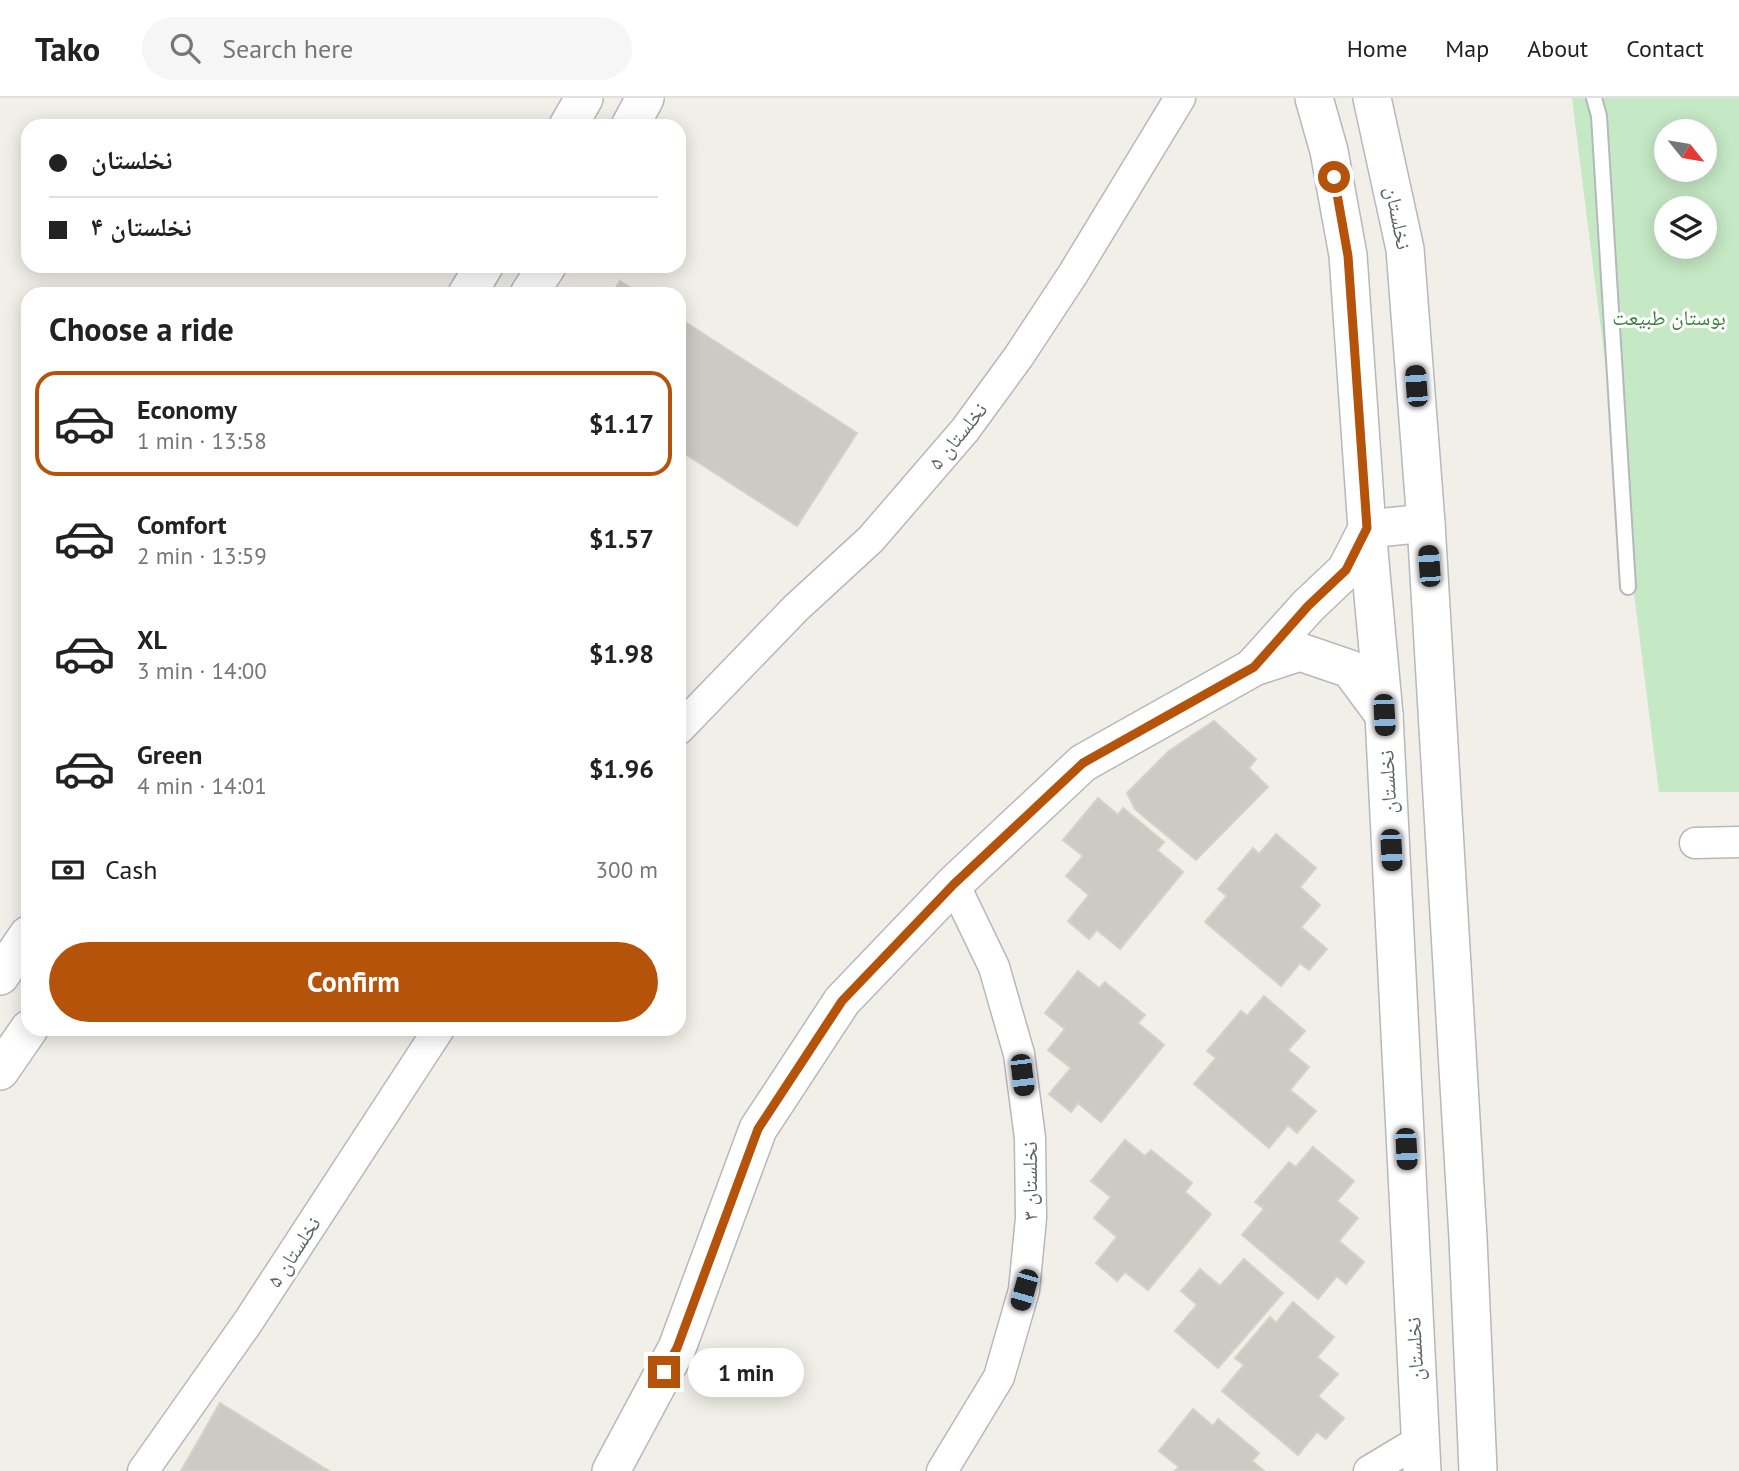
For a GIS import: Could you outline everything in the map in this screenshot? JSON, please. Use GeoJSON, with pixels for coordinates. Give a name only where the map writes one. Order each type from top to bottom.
{"type":"FeatureCollection","features":[{"type":"Feature","properties":{"kind":"street"},"geometry":{"type":"LineString","coordinates":[[572,119],[584,98]]}},
{"type":"Feature","properties":{"kind":"street"},"geometry":{"type":"LineString","coordinates":[[633,119],[645,98]]}},
{"type":"Feature","properties":{"kind":"street","name":"نخلستان ۵"},"geometry":{"type":"LineString","coordinates":[[686,722],[796,608],[871,539],[965,430],[1019,356],[1073,274],[1180,98]]}},
{"type":"Feature","properties":{"kind":"street","name":"نخلستان"},"geometry":{"type":"LineString","coordinates":[[1314,98],[1329,151],[1348,256],[1367,528],[1384,715],[1421,1456]]}},
{"type":"Feature","properties":{"kind":"street","name":"نخلستان"},"geometry":{"type":"LineString","coordinates":[[1372,98],[1405,249],[1426,523],[1468,1224],[1478,1471]]}},
{"type":"Feature","properties":{"kind":"street"},"geometry":{"type":"LineString","coordinates":[[1254,667],[1308,606],[1346,570],[1367,528],[1426,523]]}},
{"type":"Feature","properties":{"kind":"street"},"geometry":{"type":"LineString","coordinates":[[611,1471],[677,1348],[758,1129],[842,1001],[954,884],[1083,763],[1254,667],[1300,652],[1350,669],[1384,715]]}},
{"type":"Feature","properties":{"kind":"street"},"geometry":{"type":"LineString","coordinates":[[1695,843],[1739,842]]}},
{"type":"Feature","properties":{"kind":"street","name":"نخلستان ۳"},"geometry":{"type":"LineString","coordinates":[[942,1471],[999,1377],[1024,1290],[1031,1218],[1030,1138],[1020,1054],[994,967],[954,884]]}},
{"type":"Feature","properties":{"kind":"street"},"geometry":{"type":"LineString","coordinates":[[0,976],[21,945]]}},
{"type":"Feature","properties":{"kind":"street"},"geometry":{"type":"LineString","coordinates":[[0,1070],[24,1036]]}},
{"type":"Feature","properties":{"kind":"street","name":"نخلستان ۵"},"geometry":{"type":"LineString","coordinates":[[143,1471],[248,1322],[434,1036]]}},
{"type":"Feature","properties":{"kind":"street"},"geometry":{"type":"LineString","coordinates":[[1369,1471],[1421,1456]]}},
{"type":"Feature","properties":{"kind":"lane"},"geometry":{"type":"LineString","coordinates":[[1594,98],[1599,116],[1628,587]]}},
{"type":"Feature","properties":{"kind":"green space","name":"بوستان طبیعت"},"geometry":{"type":"Polygon","coordinates":[[[1572,98],[1739,98],[1739,792],[1659,792],[1572,98]]]}},
{"type":"Feature","properties":{"kind":"building"},"geometry":{"type":"Polygon","coordinates":[[[620,281],[630,287],[616,287],[620,281]]]}},
{"type":"Feature","properties":{"kind":"building"},"geometry":{"type":"Polygon","coordinates":[[[686,323],[857,433],[797,526],[686,455],[686,323]]]}},
{"type":"Feature","properties":{"kind":"building"},"geometry":{"type":"Polygon","coordinates":[[[1214,721],[1256,759],[1249,768],[1268,787],[1196,860],[1135,809],[1127,793],[1169,751],[1214,721]]]}},
{"type":"Feature","properties":{"kind":"building"},"geometry":{"type":"Polygon","coordinates":[[[1098,798],[1118,815],[1123,808],[1164,842],[1157,850],[1183,872],[1120,949],[1097,930],[1089,939],[1068,921],[1089,895],[1066,876],[1083,856],[1063,840],[1098,798]]]}},
{"type":"Feature","properties":{"kind":"building"},"geometry":{"type":"Polygon","coordinates":[[[1276,834],[1316,868],[1300,887],[1320,905],[1301,927],[1327,949],[1309,970],[1300,963],[1281,986],[1205,922],[1227,896],[1218,889],[1253,848],[1259,854],[1276,834]]]}},
{"type":"Feature","properties":{"kind":"building"},"geometry":{"type":"Polygon","coordinates":[[[1078,971],[1099,988],[1105,982],[1145,1015],[1138,1023],[1164,1045],[1101,1122],[1078,1103],[1071,1112],[1049,1094],[1071,1068],[1048,1050],[1065,1029],[1045,1013],[1078,971]]]}},
{"type":"Feature","properties":{"kind":"building"},"geometry":{"type":"Polygon","coordinates":[[[1264,996],[1305,1031],[1288,1050],[1309,1067],[1290,1090],[1316,1111],[1297,1133],[1288,1125],[1269,1148],[1194,1084],[1216,1058],[1207,1051],[1241,1011],[1247,1016],[1264,996]]]}},
{"type":"Feature","properties":{"kind":"building"},"geometry":{"type":"Polygon","coordinates":[[[1125,1140],[1145,1156],[1151,1150],[1192,1183],[1185,1192],[1211,1214],[1148,1290],[1125,1272],[1117,1281],[1096,1263],[1117,1237],[1094,1218],[1111,1197],[1091,1181],[1125,1140]]]}},
{"type":"Feature","properties":{"kind":"building"},"geometry":{"type":"Polygon","coordinates":[[[1313,1147],[1354,1181],[1337,1201],[1358,1218],[1339,1241],[1364,1262],[1346,1284],[1337,1276],[1318,1299],[1242,1235],[1264,1209],[1255,1202],[1289,1162],[1296,1167],[1313,1147]]]}},
{"type":"Feature","properties":{"kind":"building"},"geometry":{"type":"Polygon","coordinates":[[[1244,1259],[1283,1293],[1218,1368],[1175,1331],[1197,1305],[1181,1291],[1200,1269],[1220,1286],[1244,1259]]]}},
{"type":"Feature","properties":{"kind":"building"},"geometry":{"type":"Polygon","coordinates":[[[1293,1302],[1334,1337],[1317,1357],[1338,1374],[1318,1396],[1344,1418],[1326,1439],[1317,1432],[1298,1455],[1222,1391],[1244,1365],[1235,1358],[1270,1317],[1276,1323],[1293,1302]]]}},
{"type":"Feature","properties":{"kind":"building"},"geometry":{"type":"Polygon","coordinates":[[[220,1403],[329,1471],[181,1471],[220,1403]]]}},
{"type":"Feature","properties":{"kind":"building"},"geometry":{"type":"Polygon","coordinates":[[[1193,1409],[1213,1426],[1218,1419],[1259,1453],[1252,1461],[1264,1471],[1175,1471],[1179,1467],[1159,1451],[1193,1409]]]}},
{"type":"Feature","properties":{"kind":"route"},"geometry":{"type":"LineString","coordinates":[[664,1372],[677,1348],[758,1129],[842,1001],[954,884],[1083,763],[1254,667],[1308,606],[1346,570],[1367,528],[1348,256],[1334,177]]}}]}
